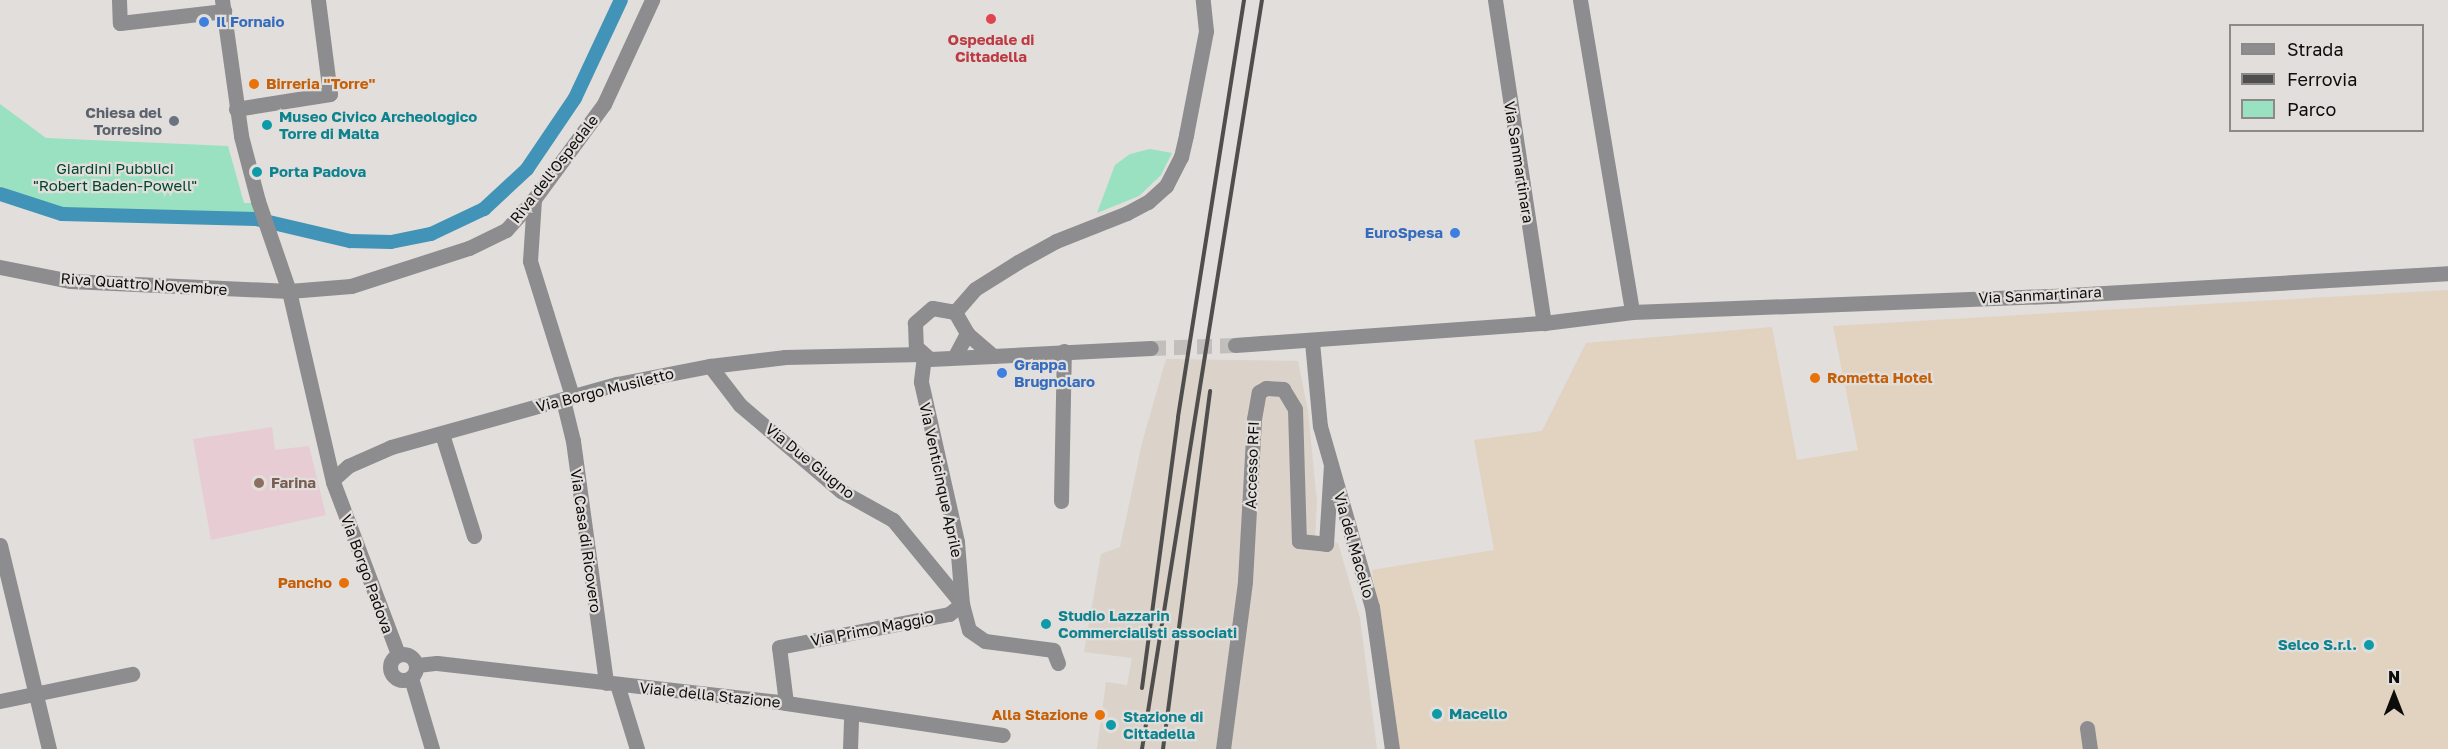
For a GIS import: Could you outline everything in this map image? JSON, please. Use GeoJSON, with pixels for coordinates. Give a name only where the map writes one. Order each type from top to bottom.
{"type":"FeatureCollection","features":[{"type":"Feature","properties":{"kind":"street"},"geometry":{"type":"LineString","coordinates":[[119,0],[120,23],[223,5]]}},
{"type":"Feature","properties":{"kind":"street"},"geometry":{"type":"LineString","coordinates":[[236,109],[330,94],[318,0]]}},
{"type":"Feature","properties":{"kind":"street","name":"Riva dell'Ospedale"},"geometry":{"type":"LineString","coordinates":[[289,291],[351,286],[469,248],[506,230],[534,199],[604,104],[652,0]]}},
{"type":"Feature","properties":{"kind":"street"},"geometry":{"type":"LineString","coordinates":[[956,312],[975,289],[1018,262],[1134,210],[1166,186],[1181,158],[1204,43],[1208,17],[1203,0]]}},
{"type":"Feature","properties":{"kind":"street","name":"Via Sanmartinara"},"geometry":{"type":"LineString","coordinates":[[1495,0],[1544,323]]}},
{"type":"Feature","properties":{"kind":"street"},"geometry":{"type":"LineString","coordinates":[[1580,0],[1632,312]]}},
{"type":"Feature","properties":{"kind":"street","name":"Via Borgo Padova"},"geometry":{"type":"LineString","coordinates":[[223,5],[236,109],[258,201],[289,291],[338,492],[398,654],[390,666],[393,675],[401,680],[414,672]]}},
{"type":"Feature","properties":{"kind":"street","name":"Via Casa di Ricovero"},"geometry":{"type":"LineString","coordinates":[[534,199],[530,261],[567,398],[614,688],[637,749]]}},
{"type":"Feature","properties":{"kind":"street","name":"Riva Quattro Novembre"},"geometry":{"type":"LineString","coordinates":[[0,267],[70,281],[289,291]]}},
{"type":"Feature","properties":{"kind":"street","name":"Via Sanmartinara"},"geometry":{"type":"LineString","coordinates":[[1235,345],[1312,342],[1544,323],[1632,312],[2069,295],[2448,273]]}},
{"type":"Feature","properties":{"kind":"street"},"geometry":{"type":"LineString","coordinates":[[884,355],[913,331],[925,311],[940,306],[956,312],[967,333],[993,357]]}},
{"type":"Feature","properties":{"kind":"street"},"geometry":{"type":"LineString","coordinates":[[913,331],[923,355],[942,360],[954,356],[993,357],[1064,351],[1151,348]]}},
{"type":"Feature","properties":{"kind":"street"},"geometry":{"type":"LineString","coordinates":[[954,356],[967,333]]}},
{"type":"Feature","properties":{"kind":"street","name":"Via del Macello"},"geometry":{"type":"LineString","coordinates":[[1312,342],[1320,426],[1372,607],[1392,749]]}},
{"type":"Feature","properties":{"kind":"street"},"geometry":{"type":"LineString","coordinates":[[1061,501],[1064,351]]}},
{"type":"Feature","properties":{"kind":"street","name":"Via Borgo Musiletto"},"geometry":{"type":"LineString","coordinates":[[337,476],[348,466],[391,447],[567,398],[710,366],[785,357],[923,355]]}},
{"type":"Feature","properties":{"kind":"street","name":"Via Venticinque Aprile"},"geometry":{"type":"LineString","coordinates":[[923,355],[921,382],[957,542],[962,604]]}},
{"type":"Feature","properties":{"kind":"street","name":"Via Due Giugno"},"geometry":{"type":"LineString","coordinates":[[710,366],[741,405],[833,484],[893,520],[962,604]]}},
{"type":"Feature","properties":{"kind":"street","name":"Accesso RFI"},"geometry":{"type":"LineString","coordinates":[[1224,749],[1250,536],[1256,401],[1266,388],[1283,389],[1295,409],[1299,541],[1326,542],[1331,465]]}},
{"type":"Feature","properties":{"kind":"street"},"geometry":{"type":"LineString","coordinates":[[442,434],[474,536]]}},
{"type":"Feature","properties":{"kind":"street","name":"Via Borgo Padova"},"geometry":{"type":"LineString","coordinates":[[326,448],[337,476],[338,492]]}},
{"type":"Feature","properties":{"kind":"street"},"geometry":{"type":"LineString","coordinates":[[0,545],[49,749]]}},
{"type":"Feature","properties":{"kind":"street"},"geometry":{"type":"LineString","coordinates":[[962,604],[969,630],[985,641],[1053,650],[1058,663]]}},
{"type":"Feature","properties":{"kind":"street","name":"Via Primo Maggio"},"geometry":{"type":"LineString","coordinates":[[786,703],[779,647],[949,614],[962,604]]}},
{"type":"Feature","properties":{"kind":"street"},"geometry":{"type":"LineString","coordinates":[[398,654],[412,656],[432,749]]}},
{"type":"Feature","properties":{"kind":"street","name":"Viale della Stazione"},"geometry":{"type":"LineString","coordinates":[[414,672],[437,663],[614,688],[786,703],[1003,735]]}},
{"type":"Feature","properties":{"kind":"street"},"geometry":{"type":"LineString","coordinates":[[0,701],[132,674]]}},
{"type":"Feature","properties":{"kind":"street"},"geometry":{"type":"LineString","coordinates":[[850,749],[851,713]]}},
{"type":"Feature","properties":{"kind":"street"},"geometry":{"type":"LineString","coordinates":[[2087,728],[2090,749]]}},
{"type":"Feature","properties":{"kind":"shaded area"},"geometry":{"type":"Polygon","coordinates":[[[2448,290],[2448,749],[1399,749],[1372,570],[1494,550],[1474,440],[1542,431],[1586,343],[1772,327],[1797,460],[1858,450],[1833,326],[2448,290]]]}},
{"type":"Feature","properties":{"kind":"shaded area"},"geometry":{"type":"Polygon","coordinates":[[[1166,359],[1298,361],[1308,411],[1317,502],[1315,540],[1338,543],[1360,618],[1377,749],[1097,749],[1106,682],[1127,685],[1132,658],[1084,652],[1101,554],[1120,547],[1142,443],[1166,359]]]}},
{"type":"Feature","properties":{"kind":"shaded area","name":"Farina"},"geometry":{"type":"Polygon","coordinates":[[[272,427],[275,450],[309,446],[326,515],[211,540],[193,439],[272,427]]]}},
{"type":"Feature","properties":{"kind":"green space","name":"Giardini Pubblici \"Robert Baden-Powell\""},"geometry":{"type":"Polygon","coordinates":[[[0,104],[46,138],[228,146],[244,203],[253,203],[257,213],[96,212],[47,206],[8,191],[0,186],[0,104]]]}},
{"type":"Feature","properties":{"kind":"green space"},"geometry":{"type":"Polygon","coordinates":[[[1150,149],[1172,153],[1161,175],[1139,196],[1097,213],[1115,165],[1130,154],[1150,149]]]}},
{"type":"Feature","properties":{"kind":"waterway"},"geometry":{"type":"LineString","coordinates":[[0,194],[62,214],[256,219],[350,241],[391,242],[431,234],[484,209],[527,169],[575,98],[621,0]]}},
{"type":"Feature","properties":{"kind":"tunnel"},"geometry":{"type":"LineString","coordinates":[[1151,348],[1235,345]]}},
{"type":"Feature","properties":{"kind":"railway"},"geometry":{"type":"LineString","coordinates":[[1142,688],[1178,417],[1244,0]]}},
{"type":"Feature","properties":{"kind":"railway"},"geometry":{"type":"LineString","coordinates":[[1142,749],[1262,0]]}},
{"type":"Feature","properties":{"kind":"railway"},"geometry":{"type":"LineString","coordinates":[[1163,749],[1210,391]]}},
{"type":"Feature","properties":{"kind":"place","name":"Ospedale di Cittadella"},"geometry":{"type":"Point","coordinates":[991,19]}},
{"type":"Feature","properties":{"kind":"place","name":"Il Fornaio"},"geometry":{"type":"Point","coordinates":[204,22]}},
{"type":"Feature","properties":{"kind":"place","name":"Birreria \"Torre\""},"geometry":{"type":"Point","coordinates":[254,84]}},
{"type":"Feature","properties":{"kind":"place","name":"Chiesa del Torresino"},"geometry":{"type":"Point","coordinates":[174,121]}},
{"type":"Feature","properties":{"kind":"place","name":"Museo Civico Archeologico Torre di Malta"},"geometry":{"type":"Point","coordinates":[267,125]}},
{"type":"Feature","properties":{"kind":"place","name":"Porta Padova"},"geometry":{"type":"Point","coordinates":[257,172]}},
{"type":"Feature","properties":{"kind":"place","name":"EuroSpesa"},"geometry":{"type":"Point","coordinates":[1455,233]}},
{"type":"Feature","properties":{"kind":"place","name":"Grappa Brugnolaro"},"geometry":{"type":"Point","coordinates":[1002,373]}},
{"type":"Feature","properties":{"kind":"place","name":"Rometta Hotel"},"geometry":{"type":"Point","coordinates":[1815,378]}},
{"type":"Feature","properties":{"kind":"place","name":"Farina"},"geometry":{"type":"Point","coordinates":[259,483]}},
{"type":"Feature","properties":{"kind":"place","name":"Pancho"},"geometry":{"type":"Point","coordinates":[344,583]}},
{"type":"Feature","properties":{"kind":"place","name":"Studio Lazzarin Commercialisti associati"},"geometry":{"type":"Point","coordinates":[1046,624]}},
{"type":"Feature","properties":{"kind":"place","name":"Selco S.r.l."},"geometry":{"type":"Point","coordinates":[2369,645]}},
{"type":"Feature","properties":{"kind":"place","name":"Macello"},"geometry":{"type":"Point","coordinates":[1437,714]}},
{"type":"Feature","properties":{"kind":"place","name":"Alla Stazione"},"geometry":{"type":"Point","coordinates":[1100,715]}},
{"type":"Feature","properties":{"kind":"place","name":"Stazione di Cittadella"},"geometry":{"type":"Point","coordinates":[1111,725]}}]}
